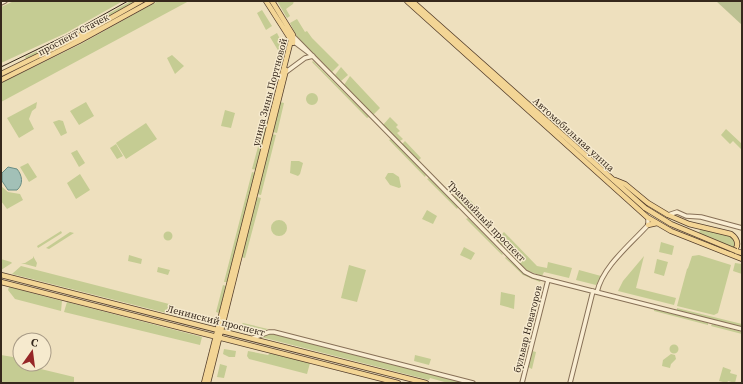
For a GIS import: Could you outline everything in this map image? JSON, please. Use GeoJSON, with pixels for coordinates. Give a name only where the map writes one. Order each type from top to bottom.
{"type":"FeatureCollection","features":[{"type":"Feature","properties":{"kind":"main road","name":"проспект Стачек"},"geometry":{"type":"LineString","coordinates":[[1,74],[77,37],[141,1]]}},
{"type":"Feature","properties":{"kind":"main road","name":"проспект Стачек"},"geometry":{"type":"LineString","coordinates":[[1,80],[79,42],[152,1]]}},
{"type":"Feature","properties":{"kind":"main road","name":"Трамвайный проспект"},"geometry":{"type":"LineString","coordinates":[[266,1],[293,39]]}},
{"type":"Feature","properties":{"kind":"main road","name":"Трамвайный проспект"},"geometry":{"type":"LineString","coordinates":[[272,1],[293,39]]}},
{"type":"Feature","properties":{"kind":"main road","name":"Автомобильная улица"},"geometry":{"type":"LineString","coordinates":[[407,1],[647,217],[657,224],[721,252],[742,259]]}},
{"type":"Feature","properties":{"kind":"main road","name":"Автомобильная улица"},"geometry":{"type":"LineString","coordinates":[[412,1],[645,208],[671,224],[697,236],[742,253]]}},
{"type":"Feature","properties":{"kind":"main road","name":"улица Зины Портновой"},"geometry":{"type":"LineString","coordinates":[[218,330],[286,72],[293,39]]}},
{"type":"Feature","properties":{"kind":"main road","name":"улица Зины Портновой"},"geometry":{"type":"LineString","coordinates":[[208,383],[218,330],[293,39]]}},
{"type":"Feature","properties":{"kind":"main road"},"geometry":{"type":"LineString","coordinates":[[610,178],[625,184],[648,203],[668,215],[694,225],[727,232],[735,236],[737,242],[736,249],[731,253],[721,252]]}},
{"type":"Feature","properties":{"kind":"main road"},"geometry":{"type":"LineString","coordinates":[[648,225],[657,224]]}},
{"type":"Feature","properties":{"kind":"main road","name":"Ленинский проспект"},"geometry":{"type":"LineString","coordinates":[[1,275],[426,383]]}},
{"type":"Feature","properties":{"kind":"main road","name":"Ленинский проспект"},"geometry":{"type":"LineString","coordinates":[[1,282],[398,383]]}},
{"type":"Feature","properties":{"kind":"main road","name":"улица Зины Портновой"},"geometry":{"type":"LineString","coordinates":[[204,383],[217,337]]}},
{"type":"Feature","properties":{"kind":"street"},"geometry":{"type":"LineString","coordinates":[[1,3],[5,1]]}},
{"type":"Feature","properties":{"kind":"street","name":"Трамвайный проспект"},"geometry":{"type":"LineString","coordinates":[[293,39],[313,56]]}},
{"type":"Feature","properties":{"kind":"street","name":"Трамвайный проспект"},"geometry":{"type":"LineString","coordinates":[[293,39],[313,56],[522,270],[534,276],[548,280],[742,329]]}},
{"type":"Feature","properties":{"kind":"street"},"geometry":{"type":"LineString","coordinates":[[286,72],[305,58],[313,56]]}},
{"type":"Feature","properties":{"kind":"street"},"geometry":{"type":"LineString","coordinates":[[668,215],[675,212],[686,216],[699,216],[742,228]]}},
{"type":"Feature","properties":{"kind":"street"},"geometry":{"type":"LineString","coordinates":[[675,218],[679,213]]}},
{"type":"Feature","properties":{"kind":"street"},"geometry":{"type":"LineString","coordinates":[[570,383],[595,292],[608,268],[648,225],[649,222],[647,217]]}},
{"type":"Feature","properties":{"kind":"street","name":"бульвар Новаторов"},"geometry":{"type":"LineString","coordinates":[[522,383],[548,280]]}},
{"type":"Feature","properties":{"kind":"street"},"geometry":{"type":"LineString","coordinates":[[252,339],[269,332],[274,332],[473,383]]}},
{"type":"Feature","properties":{"kind":"green space"},"geometry":{"type":"Polygon","coordinates":[[[14,1],[123,1],[66,33],[1,63],[1,7],[14,1]]]}},
{"type":"Feature","properties":{"kind":"green space"},"geometry":{"type":"Polygon","coordinates":[[[131,1],[136,1],[75,35],[26,59],[25,57],[74,33],[131,1]]]}},
{"type":"Feature","properties":{"kind":"green space"},"geometry":{"type":"Polygon","coordinates":[[[158,1],[189,1],[1,102],[1,83],[81,44],[158,1]]]}},
{"type":"Feature","properties":{"kind":"green space"},"geometry":{"type":"Polygon","coordinates":[[[277,1],[294,1],[293,4],[286,9],[290,16],[287,18],[277,1]]]}},
{"type":"Feature","properties":{"kind":"green space"},"geometry":{"type":"Polygon","coordinates":[[[716,1],[742,1],[742,25],[716,1]]]}},
{"type":"Feature","properties":{"kind":"green space"},"geometry":{"type":"Polygon","coordinates":[[[262,10],[272,26],[266,30],[257,13],[262,10]]]}},
{"type":"Feature","properties":{"kind":"green space"},"geometry":{"type":"Polygon","coordinates":[[[297,19],[305,32],[307,31],[339,65],[332,72],[297,37],[290,23],[297,19]]]}},
{"type":"Feature","properties":{"kind":"green space"},"geometry":{"type":"Polygon","coordinates":[[[277,33],[281,41],[279,52],[270,37],[277,33]]]}},
{"type":"Feature","properties":{"kind":"green space"},"geometry":{"type":"Polygon","coordinates":[[[172,55],[184,66],[175,74],[167,58],[172,55]]]}},
{"type":"Feature","properties":{"kind":"green space"},"geometry":{"type":"Polygon","coordinates":[[[313,61],[369,117],[367,118],[312,62],[313,61]]]}},
{"type":"Feature","properties":{"kind":"green space"},"geometry":{"type":"Polygon","coordinates":[[[341,67],[348,75],[341,81],[335,75],[341,67]]]}},
{"type":"Feature","properties":{"kind":"green space"},"geometry":{"type":"Polygon","coordinates":[[[350,76],[380,108],[373,115],[344,85],[350,76]]]}},
{"type":"Feature","properties":{"kind":"green space"},"geometry":{"type":"Polygon","coordinates":[[[310,93],[314,93],[318,99],[314,105],[310,105],[306,101],[306,97],[310,93]]]}},
{"type":"Feature","properties":{"kind":"green space"},"geometry":{"type":"Polygon","coordinates":[[[37,102],[36,108],[32,111],[29,119],[34,129],[19,138],[7,118],[37,102]]]}},
{"type":"Feature","properties":{"kind":"green space"},"geometry":{"type":"Polygon","coordinates":[[[86,102],[94,116],[79,125],[70,111],[86,102]]]}},
{"type":"Feature","properties":{"kind":"green space"},"geometry":{"type":"Polygon","coordinates":[[[280,102],[284,103],[277,133],[273,132],[280,102]]]}},
{"type":"Feature","properties":{"kind":"green space"},"geometry":{"type":"Polygon","coordinates":[[[225,110],[235,113],[231,128],[221,126],[225,110]]]}},
{"type":"Feature","properties":{"kind":"green space"},"geometry":{"type":"Polygon","coordinates":[[[390,117],[398,125],[396,127],[400,131],[397,133],[403,139],[400,141],[383,125],[390,117]]]}},
{"type":"Feature","properties":{"kind":"green space"},"geometry":{"type":"Polygon","coordinates":[[[59,120],[63,121],[67,133],[61,136],[53,122],[59,120]]]}},
{"type":"Feature","properties":{"kind":"green space"},"geometry":{"type":"Polygon","coordinates":[[[265,121],[268,122],[256,170],[252,169],[265,121]]]}},
{"type":"Feature","properties":{"kind":"green space"},"geometry":{"type":"Polygon","coordinates":[[[146,123],[157,139],[126,159],[116,143],[146,123]]]}},
{"type":"Feature","properties":{"kind":"green space"},"geometry":{"type":"Polygon","coordinates":[[[726,129],[742,144],[742,150],[733,141],[730,144],[721,135],[726,129]]]}},
{"type":"Feature","properties":{"kind":"green space"},"geometry":{"type":"Polygon","coordinates":[[[272,134],[276,135],[261,195],[257,194],[272,134]]]}},
{"type":"Feature","properties":{"kind":"green space"},"geometry":{"type":"Polygon","coordinates":[[[391,139],[426,175],[425,177],[389,140],[391,139]]]}},
{"type":"Feature","properties":{"kind":"green space"},"geometry":{"type":"Polygon","coordinates":[[[405,141],[421,158],[418,161],[402,144],[405,141]]]}},
{"type":"Feature","properties":{"kind":"green space"},"geometry":{"type":"Polygon","coordinates":[[[116,144],[123,156],[117,159],[110,148],[116,144]]]}},
{"type":"Feature","properties":{"kind":"green space"},"geometry":{"type":"Polygon","coordinates":[[[77,150],[85,163],[79,167],[71,153],[77,150]]]}},
{"type":"Feature","properties":{"kind":"green space"},"geometry":{"type":"Polygon","coordinates":[[[291,161],[299,161],[303,163],[298,176],[290,173],[291,161]]]}},
{"type":"Feature","properties":{"kind":"green space"},"geometry":{"type":"Polygon","coordinates":[[[28,163],[37,177],[29,182],[20,167],[28,163]]]}},
{"type":"Feature","properties":{"kind":"green space"},"geometry":{"type":"Polygon","coordinates":[[[252,172],[255,173],[227,282],[224,282],[252,172]]]}},
{"type":"Feature","properties":{"kind":"green space"},"geometry":{"type":"Polygon","coordinates":[[[388,173],[393,173],[399,177],[401,187],[399,188],[390,185],[385,178],[388,173]]]}},
{"type":"Feature","properties":{"kind":"green space"},"geometry":{"type":"Polygon","coordinates":[[[80,174],[90,190],[76,199],[67,183],[80,174]]]}},
{"type":"Feature","properties":{"kind":"green space"},"geometry":{"type":"Polygon","coordinates":[[[429,178],[458,207],[457,209],[427,179],[429,178]]]}},
{"type":"Feature","properties":{"kind":"green space"},"geometry":{"type":"Polygon","coordinates":[[[1,186],[8,192],[20,194],[23,200],[7,209],[1,201],[1,186]]]}},
{"type":"Feature","properties":{"kind":"green space"},"geometry":{"type":"Polygon","coordinates":[[[461,191],[477,207],[472,214],[454,197],[461,191]]]}},
{"type":"Feature","properties":{"kind":"green space"},"geometry":{"type":"Polygon","coordinates":[[[257,197],[261,198],[245,258],[241,257],[257,197]]]}},
{"type":"Feature","properties":{"kind":"green space"},"geometry":{"type":"Polygon","coordinates":[[[427,210],[437,216],[433,224],[422,219],[427,210]]]}},
{"type":"Feature","properties":{"kind":"green space"},"geometry":{"type":"Polygon","coordinates":[[[468,218],[503,254],[502,255],[466,219],[468,218]]]}},
{"type":"Feature","properties":{"kind":"green space"},"geometry":{"type":"Polygon","coordinates":[[[279,220],[285,222],[287,228],[285,234],[279,236],[273,234],[271,228],[273,222],[279,220]]]}},
{"type":"Feature","properties":{"kind":"green space"},"geometry":{"type":"Polygon","coordinates":[[[701,229],[726,232],[736,241],[734,248],[698,234],[701,229]]]}},
{"type":"Feature","properties":{"kind":"green space"},"geometry":{"type":"Polygon","coordinates":[[[61,231],[62,233],[38,248],[37,246],[61,231]]]}},
{"type":"Feature","properties":{"kind":"green space"},"geometry":{"type":"Polygon","coordinates":[[[168,231],[173,236],[168,241],[163,236],[168,231]]]}},
{"type":"Feature","properties":{"kind":"green space"},"geometry":{"type":"Polygon","coordinates":[[[70,232],[74,233],[49,249],[46,248],[70,232]]]}},
{"type":"Feature","properties":{"kind":"green space"},"geometry":{"type":"Polygon","coordinates":[[[504,232],[537,266],[547,268],[548,262],[572,268],[569,278],[544,272],[542,276],[526,270],[496,240],[504,232]]]}},
{"type":"Feature","properties":{"kind":"green space"},"geometry":{"type":"Polygon","coordinates":[[[661,242],[674,246],[672,255],[659,252],[661,242]]]}},
{"type":"Feature","properties":{"kind":"green space"},"geometry":{"type":"Polygon","coordinates":[[[464,247],[475,253],[471,260],[460,255],[464,247]]]}},
{"type":"Feature","properties":{"kind":"green space"},"geometry":{"type":"Polygon","coordinates":[[[129,255],[142,259],[141,264],[128,261],[129,255]]]}},
{"type":"Feature","properties":{"kind":"green space"},"geometry":{"type":"Polygon","coordinates":[[[699,255],[731,265],[718,313],[714,315],[677,306],[692,256],[699,255]]]}},
{"type":"Feature","properties":{"kind":"green space"},"geometry":{"type":"Polygon","coordinates":[[[33,256],[37,263],[36,267],[21,263],[25,263],[33,258],[33,256]]]}},
{"type":"Feature","properties":{"kind":"green space"},"geometry":{"type":"Polygon","coordinates":[[[644,256],[636,288],[676,298],[674,305],[618,291],[623,281],[644,256]]]}},
{"type":"Feature","properties":{"kind":"green space"},"geometry":{"type":"Polygon","coordinates":[[[506,257],[524,274],[541,280],[540,282],[523,275],[505,258],[506,257]]]}},
{"type":"Feature","properties":{"kind":"green space"},"geometry":{"type":"Polygon","coordinates":[[[1,259],[11,262],[12,263],[1,270],[1,259]]]}},
{"type":"Feature","properties":{"kind":"green space"},"geometry":{"type":"Polygon","coordinates":[[[657,259],[668,262],[664,276],[654,273],[657,259]]]}},
{"type":"Feature","properties":{"kind":"green space"},"geometry":{"type":"Polygon","coordinates":[[[735,263],[742,264],[742,274],[733,271],[735,263]]]}},
{"type":"Feature","properties":{"kind":"green space"},"geometry":{"type":"Polygon","coordinates":[[[349,265],[366,270],[357,302],[341,298],[349,265]]]}},
{"type":"Feature","properties":{"kind":"green space"},"geometry":{"type":"Polygon","coordinates":[[[21,266],[173,305],[183,314],[182,317],[12,274],[21,266]]]}},
{"type":"Feature","properties":{"kind":"green space"},"geometry":{"type":"Polygon","coordinates":[[[158,267],[170,270],[168,275],[157,272],[158,267]]]}},
{"type":"Feature","properties":{"kind":"green space"},"geometry":{"type":"Polygon","coordinates":[[[579,270],[601,276],[596,285],[576,280],[579,270]]]}},
{"type":"Feature","properties":{"kind":"green space"},"geometry":{"type":"Polygon","coordinates":[[[223,285],[226,286],[219,313],[216,312],[223,285]]]}},
{"type":"Feature","properties":{"kind":"green space"},"geometry":{"type":"Polygon","coordinates":[[[9,287],[62,301],[61,311],[15,299],[8,290],[9,287]]]}},
{"type":"Feature","properties":{"kind":"green space"},"geometry":{"type":"Polygon","coordinates":[[[501,292],[515,295],[514,309],[500,305],[501,292]]]}},
{"type":"Feature","properties":{"kind":"green space"},"geometry":{"type":"Polygon","coordinates":[[[67,302],[202,337],[200,345],[64,312],[67,302]]]}},
{"type":"Feature","properties":{"kind":"green space"},"geometry":{"type":"Polygon","coordinates":[[[677,308],[742,324],[742,327],[677,310],[677,308]]]}},
{"type":"Feature","properties":{"kind":"green space"},"geometry":{"type":"Polygon","coordinates":[[[654,309],[708,323],[708,325],[654,311],[654,309]]]}},
{"type":"Feature","properties":{"kind":"green space"},"geometry":{"type":"Polygon","coordinates":[[[243,323],[268,329],[256,334],[236,330],[243,323]]]}},
{"type":"Feature","properties":{"kind":"green space"},"geometry":{"type":"Polygon","coordinates":[[[712,324],[742,332],[742,334],[711,326],[712,324]]]}},
{"type":"Feature","properties":{"kind":"green space"},"geometry":{"type":"Polygon","coordinates":[[[269,334],[275,334],[465,382],[448,383],[430,378],[429,380],[261,337],[269,334]]]}},
{"type":"Feature","properties":{"kind":"green space"},"geometry":{"type":"Polygon","coordinates":[[[674,344],[679,349],[674,354],[669,349],[674,344]]]}},
{"type":"Feature","properties":{"kind":"green space"},"geometry":{"type":"Polygon","coordinates":[[[224,349],[236,351],[235,357],[229,357],[223,354],[224,349]]]}},
{"type":"Feature","properties":{"kind":"green space"},"geometry":{"type":"Polygon","coordinates":[[[248,351],[268,355],[270,353],[310,363],[307,374],[249,359],[247,356],[248,351]]]}},
{"type":"Feature","properties":{"kind":"green space"},"geometry":{"type":"Polygon","coordinates":[[[532,351],[536,352],[532,369],[528,367],[532,351]]]}},
{"type":"Feature","properties":{"kind":"green space"},"geometry":{"type":"Polygon","coordinates":[[[671,354],[675,355],[676,359],[671,364],[670,368],[662,366],[663,360],[671,354]]]}},
{"type":"Feature","properties":{"kind":"green space"},"geometry":{"type":"Polygon","coordinates":[[[1,355],[12,357],[12,372],[52,372],[74,377],[74,383],[1,383],[1,355]]]}},
{"type":"Feature","properties":{"kind":"green space"},"geometry":{"type":"Polygon","coordinates":[[[415,355],[431,359],[429,365],[414,361],[415,355]]]}},
{"type":"Feature","properties":{"kind":"green space"},"geometry":{"type":"Polygon","coordinates":[[[220,364],[227,366],[224,378],[217,377],[220,364]]]}},
{"type":"Feature","properties":{"kind":"green space"},"geometry":{"type":"Polygon","coordinates":[[[723,367],[731,370],[730,373],[737,375],[735,383],[719,381],[723,367]]]}},
{"type":"Feature","properties":{"kind":"water"},"geometry":{"type":"Polygon","coordinates":[[[8,167],[17,169],[20,174],[22,180],[21,185],[17,190],[8,190],[2,181],[2,173],[8,167]]]}},
{"type":"Feature","properties":{"kind":"tram line"},"geometry":{"type":"LineString","coordinates":[[1,67],[67,35],[128,1]]}}]}
